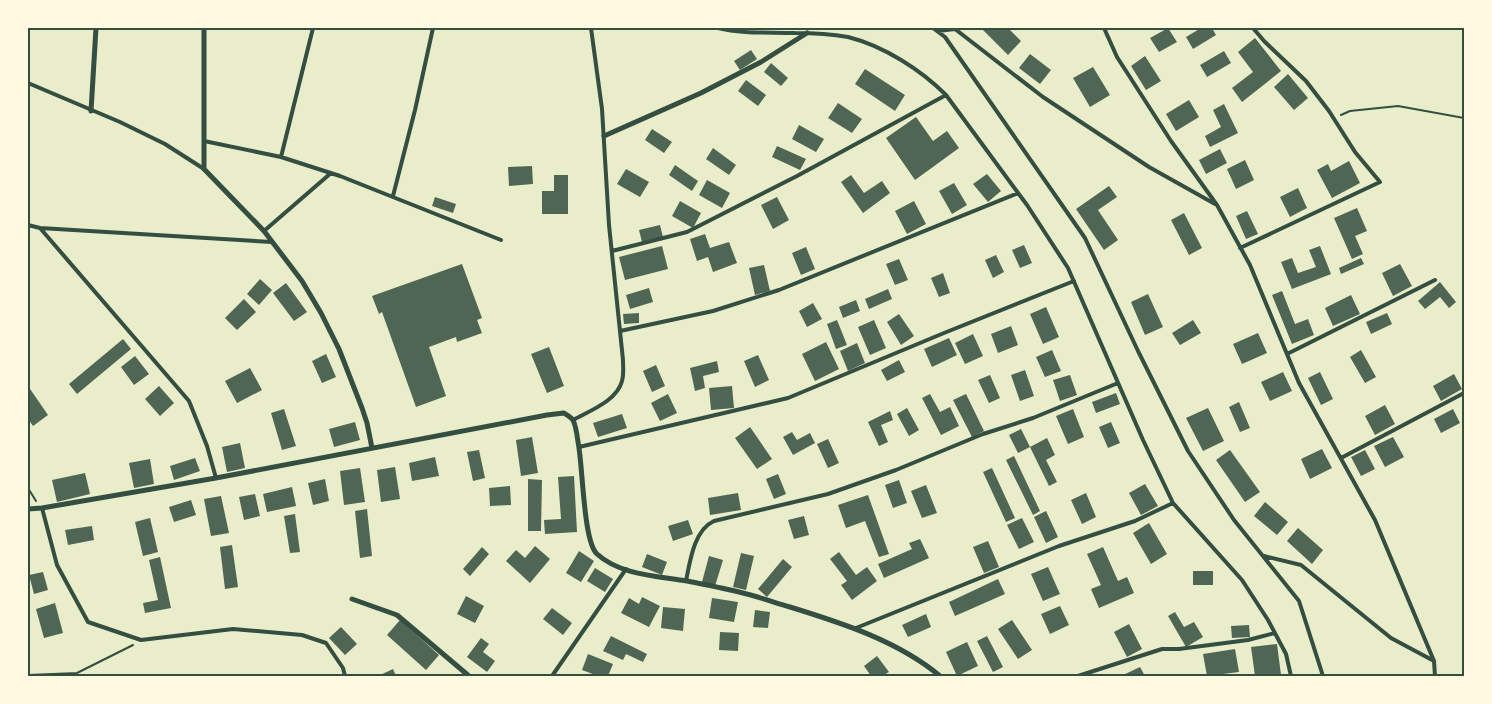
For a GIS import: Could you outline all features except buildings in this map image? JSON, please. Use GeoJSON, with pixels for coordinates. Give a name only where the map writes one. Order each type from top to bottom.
{"type":"FeatureCollection","features":[{"type":"Feature","properties":{"kind":"street"},"geometry":{"type":"LineString","coordinates":[[91,111],[96,28]]}},
{"type":"Feature","properties":{"kind":"street"},"geometry":{"type":"LineString","coordinates":[[204,28],[204,168],[264,230],[302,281],[334,340],[362,408],[372,448]]}},
{"type":"Feature","properties":{"kind":"street"},"geometry":{"type":"LineString","coordinates":[[604,136],[718,84],[761,62],[806,33]]}},
{"type":"Feature","properties":{"kind":"street"},"geometry":{"type":"LineString","coordinates":[[28,508],[42,508],[216,478],[564,413],[572,420],[579,447],[588,533],[591,545],[607,561],[626,569],[656,577],[686,581],[742,593],[856,628],[925,663],[940,676]]}},
{"type":"Feature","properties":{"kind":"street"},"geometry":{"type":"LineString","coordinates":[[352,599],[397,615],[468,676]]}},
{"type":"Feature","properties":{"kind":"lane"},"geometry":{"type":"LineString","coordinates":[[281,157],[313,28]]}},
{"type":"Feature","properties":{"kind":"lane"},"geometry":{"type":"LineString","coordinates":[[393,196],[416,110],[433,28]]}},
{"type":"Feature","properties":{"kind":"lane"},"geometry":{"type":"LineString","coordinates":[[572,420],[613,396],[623,379],[602,109],[591,28]]}},
{"type":"Feature","properties":{"kind":"lane"},"geometry":{"type":"LineString","coordinates":[[718,28],[731,31],[806,33],[848,38],[892,54],[937,86],[946,95],[1018,192],[1068,268],[1172,503],[1242,580],[1268,620],[1286,654],[1291,676]]}},
{"type":"Feature","properties":{"kind":"lane"},"geometry":{"type":"LineString","coordinates":[[933,28],[945,38],[1085,238],[1188,451],[1234,520],[1298,601],[1323,676]]}},
{"type":"Feature","properties":{"kind":"lane"},"geometry":{"type":"LineString","coordinates":[[1104,28],[1117,57],[1171,141],[1217,205],[1250,265],[1299,382],[1375,520],[1434,660],[1435,676]]}},
{"type":"Feature","properties":{"kind":"lane"},"geometry":{"type":"LineString","coordinates":[[1240,248],[1380,182],[1355,152],[1334,118],[1306,81],[1253,28]]}},
{"type":"Feature","properties":{"kind":"lane"},"geometry":{"type":"LineString","coordinates":[[938,32],[955,29],[1044,97],[1149,167],[1217,205]]}},
{"type":"Feature","properties":{"kind":"lane"},"geometry":{"type":"LineString","coordinates":[[28,83],[120,122],[165,144],[204,168]]}},
{"type":"Feature","properties":{"kind":"lane"},"geometry":{"type":"LineString","coordinates":[[612,251],[687,232],[797,176],[946,95]]}},
{"type":"Feature","properties":{"kind":"lane"},"geometry":{"type":"LineString","coordinates":[[204,140],[281,157],[331,172],[501,240]]}},
{"type":"Feature","properties":{"kind":"lane"},"geometry":{"type":"LineString","coordinates":[[264,230],[331,172]]}},
{"type":"Feature","properties":{"kind":"lane"},"geometry":{"type":"LineString","coordinates":[[620,331],[713,311],[779,290],[1018,192]]}},
{"type":"Feature","properties":{"kind":"lane"},"geometry":{"type":"LineString","coordinates":[[28,225],[40,228],[272,242]]}},
{"type":"Feature","properties":{"kind":"lane"},"geometry":{"type":"LineString","coordinates":[[40,228],[189,401],[207,446],[216,478]]}},
{"type":"Feature","properties":{"kind":"lane"},"geometry":{"type":"LineString","coordinates":[[1287,354],[1435,280]]}},
{"type":"Feature","properties":{"kind":"lane"},"geometry":{"type":"LineString","coordinates":[[579,447],[788,398],[944,333],[1074,282]]}},
{"type":"Feature","properties":{"kind":"lane"},"geometry":{"type":"LineString","coordinates":[[686,581],[691,558],[699,537],[708,524],[714,521],[828,494],[896,470],[983,434],[1032,418],[1118,384]]}},
{"type":"Feature","properties":{"kind":"lane"},"geometry":{"type":"LineString","coordinates":[[1341,458],[1464,393]]}},
{"type":"Feature","properties":{"kind":"lane"},"geometry":{"type":"LineString","coordinates":[[856,628],[1059,546],[1135,520],[1172,503]]}},
{"type":"Feature","properties":{"kind":"lane"},"geometry":{"type":"LineString","coordinates":[[42,508],[57,565],[88,622],[141,640],[234,629],[302,635],[326,644],[343,668],[345,676]]}},
{"type":"Feature","properties":{"kind":"lane"},"geometry":{"type":"LineString","coordinates":[[1262,556],[1301,565],[1391,638],[1434,660]]}},
{"type":"Feature","properties":{"kind":"lane"},"geometry":{"type":"LineString","coordinates":[[552,676],[626,569]]}},
{"type":"Feature","properties":{"kind":"lane"},"geometry":{"type":"LineString","coordinates":[[1078,676],[1162,649],[1179,649],[1248,640],[1275,633]]}},
{"type":"Feature","properties":{"kind":"path"},"geometry":{"type":"LineString","coordinates":[[1334,118],[1350,111],[1398,106],[1464,118]]}},
{"type":"Feature","properties":{"kind":"path"},"geometry":{"type":"LineString","coordinates":[[28,488],[42,508]]}},
{"type":"Feature","properties":{"kind":"path"},"geometry":{"type":"LineString","coordinates":[[28,675],[77,673],[141,640]]}}]}
